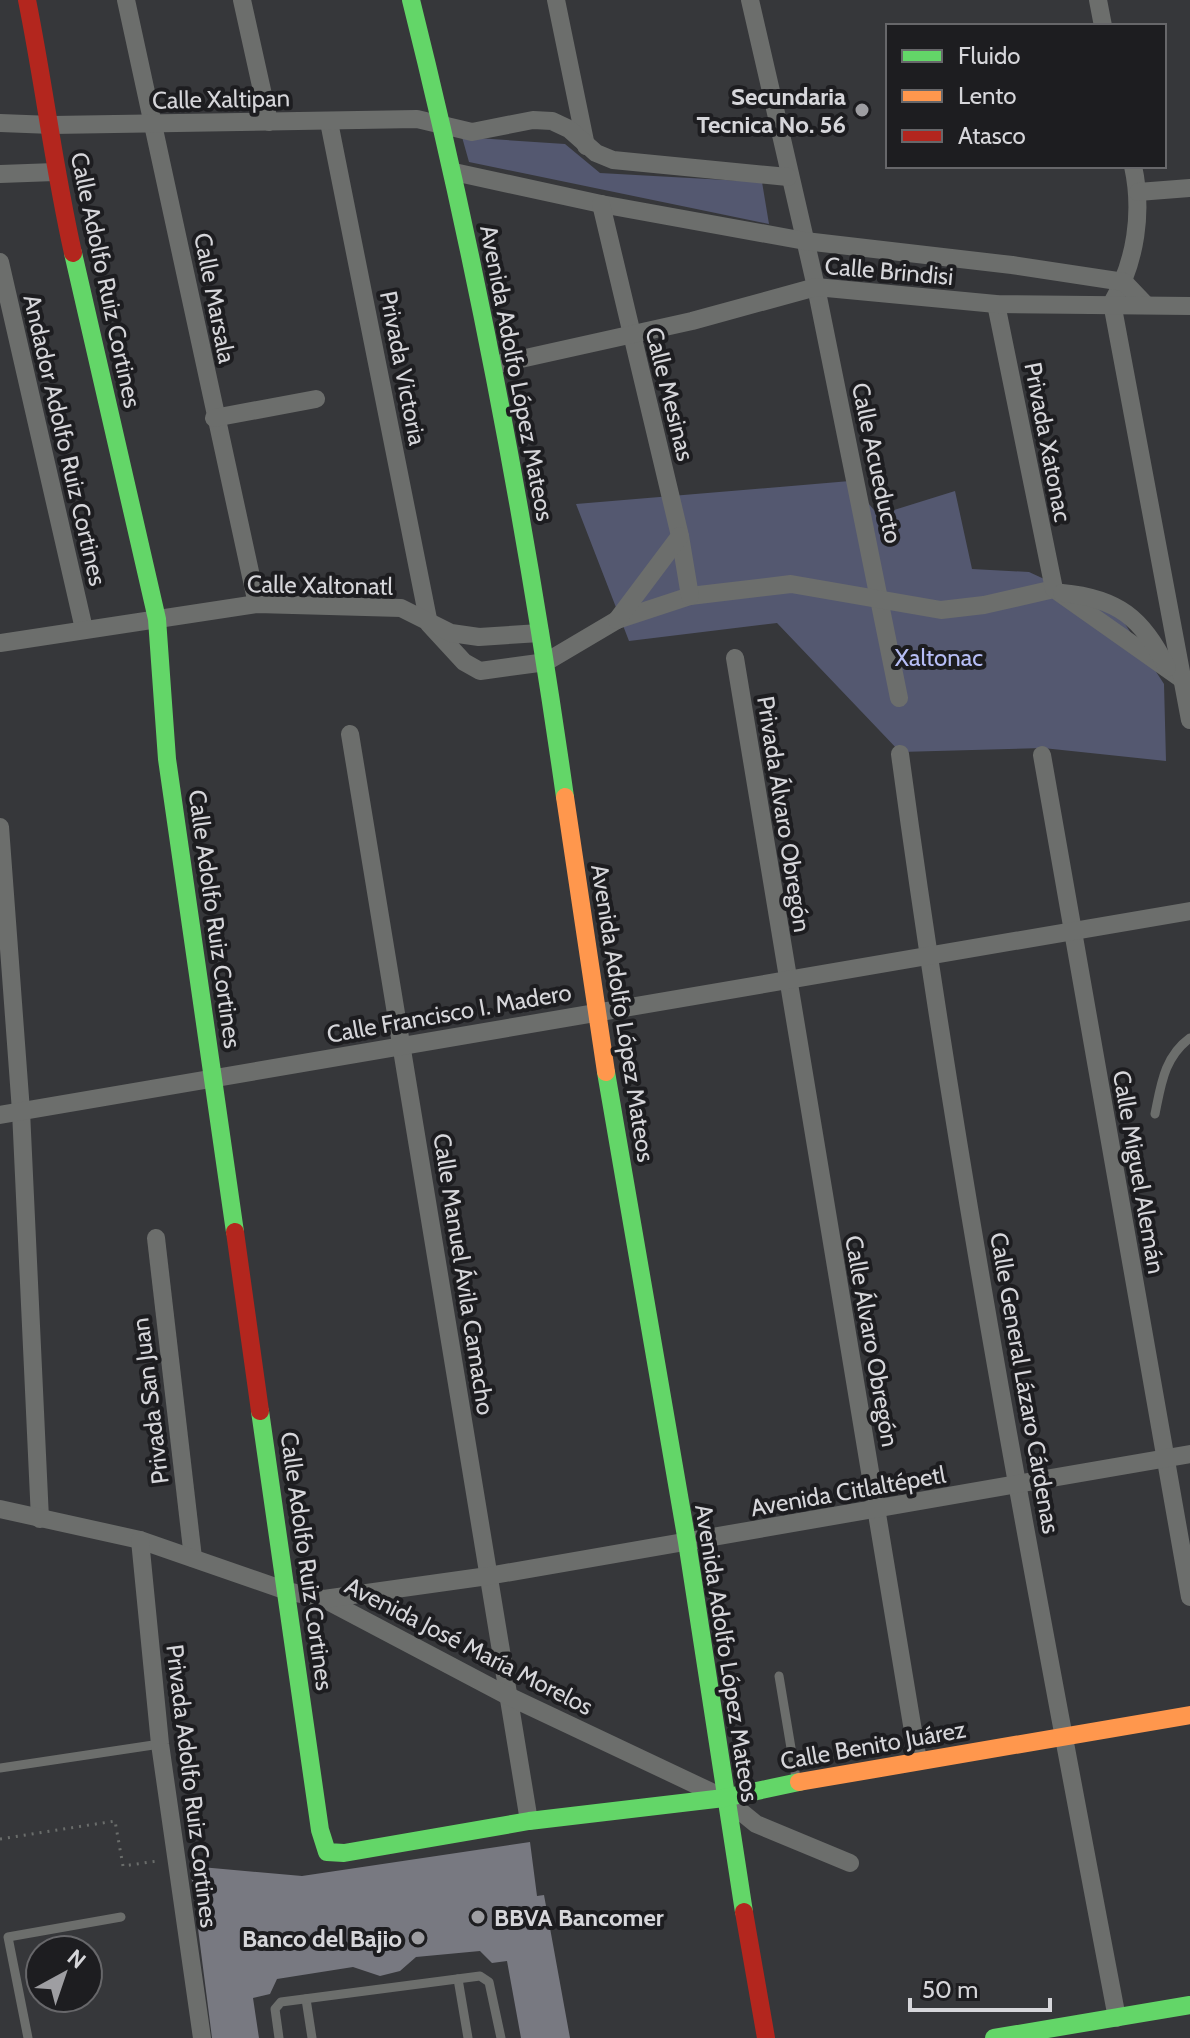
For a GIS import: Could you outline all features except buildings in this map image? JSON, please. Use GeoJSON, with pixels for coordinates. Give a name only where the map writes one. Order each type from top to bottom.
{"type":"FeatureCollection","features":[{"type":"Feature","properties":{"kind":"street","name":"Calle Adolfo Ruiz Cortines"},"geometry":{"type":"LineString","coordinates":[[27,0],[52,125],[55,172],[157,619],[167,759],[320,1830],[327,1852]]}},
{"type":"Feature","properties":{"kind":"street","name":"Calle Marsala"},"geometry":{"type":"LineString","coordinates":[[126,0],[155,124],[214,418],[257,604]]}},
{"type":"Feature","properties":{"kind":"street"},"geometry":{"type":"LineString","coordinates":[[242,0],[269,122]]}},
{"type":"Feature","properties":{"kind":"street","name":"Avenida Adolfo López Mateos"},"geometry":{"type":"LineString","coordinates":[[411,0],[454,172],[494,365],[546,662],[596,1011],[687,1542],[724,1798],[766,2038]]}},
{"type":"Feature","properties":{"kind":"street"},"geometry":{"type":"LineString","coordinates":[[556,0],[586,146]]}},
{"type":"Feature","properties":{"kind":"street","name":"Calle Acueducto"},"geometry":{"type":"LineString","coordinates":[[750,0],[788,177],[816,287],[899,698]]}},
{"type":"Feature","properties":{"kind":"street"},"geometry":{"type":"LineString","coordinates":[[1098,0],[1103,24]]}},
{"type":"Feature","properties":{"kind":"street","name":"Calle Xaltipan"},"geometry":{"type":"LineString","coordinates":[[0,123],[52,125],[417,119],[472,132],[533,120],[552,121],[569,129],[586,146],[613,160],[788,177]]}},
{"type":"Feature","properties":{"kind":"street","name":"Privada Victoria"},"geometry":{"type":"LineString","coordinates":[[329,122],[429,624]]}},
{"type":"Feature","properties":{"kind":"street"},"geometry":{"type":"LineString","coordinates":[[1133,168],[1138,192],[1137,224],[1124,282],[1112,303],[1187,683],[1190,720]]}},
{"type":"Feature","properties":{"kind":"street"},"geometry":{"type":"LineString","coordinates":[[0,174],[55,172]]}},
{"type":"Feature","properties":{"kind":"street"},"geometry":{"type":"LineString","coordinates":[[454,172],[601,204],[805,241]]}},
{"type":"Feature","properties":{"kind":"street"},"geometry":{"type":"LineString","coordinates":[[1138,192],[1190,188]]}},
{"type":"Feature","properties":{"kind":"street","name":"Calle Mesinas"},"geometry":{"type":"LineString","coordinates":[[601,204],[680,536],[690,596]]}},
{"type":"Feature","properties":{"kind":"street","name":"Calle Brindisi"},"geometry":{"type":"LineString","coordinates":[[805,241],[1012,265],[1124,282]]}},
{"type":"Feature","properties":{"kind":"street","name":"Andador Adolfo Ruiz Cortines"},"geometry":{"type":"LineString","coordinates":[[0,262],[84,629]]}},
{"type":"Feature","properties":{"kind":"street"},"geometry":{"type":"LineString","coordinates":[[1124,282],[1145,304]]}},
{"type":"Feature","properties":{"kind":"street","name":"Calle Brindisi"},"geometry":{"type":"LineString","coordinates":[[494,365],[816,287],[996,304],[1190,306]]}},
{"type":"Feature","properties":{"kind":"street","name":"Privada Xatonac"},"geometry":{"type":"LineString","coordinates":[[996,304],[1057,591]]}},
{"type":"Feature","properties":{"kind":"street"},"geometry":{"type":"LineString","coordinates":[[214,418],[316,399]]}},
{"type":"Feature","properties":{"kind":"street"},"geometry":{"type":"LineString","coordinates":[[617,620],[680,536]]}},
{"type":"Feature","properties":{"kind":"street"},"geometry":{"type":"LineString","coordinates":[[429,624],[464,662],[480,671],[546,662],[617,620],[690,596],[791,584],[941,610],[1057,591],[1187,683]]}},
{"type":"Feature","properties":{"kind":"street","name":"Calle Xaltonatl"},"geometry":{"type":"LineString","coordinates":[[0,643],[257,604],[401,608],[451,633],[479,637],[540,633]]}},
{"type":"Feature","properties":{"kind":"street","name":"Privada Álvaro Obregón"},"geometry":{"type":"LineString","coordinates":[[735,658],[786,977]]}},
{"type":"Feature","properties":{"kind":"street","name":"Calle Manuel Ávila Camacho"},"geometry":{"type":"LineString","coordinates":[[350,734],[404,1046],[506,1695],[529,1821]]}},
{"type":"Feature","properties":{"kind":"street","name":"Calle General Lázaro Cárdenas"},"geometry":{"type":"LineString","coordinates":[[900,754],[927,954],[1017,1486],[1117,2018]]}},
{"type":"Feature","properties":{"kind":"street","name":"Calle Miguel Alemán"},"geometry":{"type":"LineString","coordinates":[[1042,755],[1190,1597]]}},
{"type":"Feature","properties":{"kind":"street"},"geometry":{"type":"LineString","coordinates":[[0,827],[21,1111],[40,1519]]}},
{"type":"Feature","properties":{"kind":"street","name":"Calle Francisco I. Madero"},"geometry":{"type":"LineString","coordinates":[[0,1115],[786,977],[1190,911]]}},
{"type":"Feature","properties":{"kind":"street","name":"Calle Álvaro Obregón"},"geometry":{"type":"LineString","coordinates":[[786,977],[918,1761]]}},
{"type":"Feature","properties":{"kind":"street","name":"Privada San Juan"},"geometry":{"type":"LineString","coordinates":[[156,1238],[193,1558]]}},
{"type":"Feature","properties":{"kind":"street","name":"Avenida Citlaltépetl"},"geometry":{"type":"LineString","coordinates":[[324,1599],[488,1576],[877,1511],[1190,1454]]}},
{"type":"Feature","properties":{"kind":"street","name":"Avenida José María Morelos"},"geometry":{"type":"LineString","coordinates":[[0,1509],[140,1540],[287,1591],[324,1599],[506,1695],[724,1798],[756,1824],[850,1863]]}},
{"type":"Feature","properties":{"kind":"street","name":"Privada Adolfo Ruiz Cortines"},"geometry":{"type":"LineString","coordinates":[[140,1540],[160,1744],[202,2038]]}},
{"type":"Feature","properties":{"kind":"street","name":"Calle Benito Juárez"},"geometry":{"type":"LineString","coordinates":[[327,1852],[344,1853],[529,1821],[724,1798],[797,1782],[1190,1715]]}},
{"type":"Feature","properties":{"kind":"street"},"geometry":{"type":"LineString","coordinates":[[994,2038],[1063,2032],[1117,2018],[1190,2005]]}},
{"type":"Feature","properties":{"kind":"lane"},"geometry":{"type":"LineString","coordinates":[[1155,1114],[1164,1070],[1174,1052],[1190,1038]]}},
{"type":"Feature","properties":{"kind":"lane"},"geometry":{"type":"LineString","coordinates":[[779,1676],[797,1782]]}},
{"type":"Feature","properties":{"kind":"lane"},"geometry":{"type":"LineString","coordinates":[[0,1768],[160,1744]]}},
{"type":"Feature","properties":{"kind":"lane"},"geometry":{"type":"LineString","coordinates":[[28,2038],[8,1937],[121,1917]]}},
{"type":"Feature","properties":{"kind":"lane"},"geometry":{"type":"LineString","coordinates":[[279,2038],[277,2005],[480,1976],[489,1982],[501,2038]]}},
{"type":"Feature","properties":{"kind":"lane"},"geometry":{"type":"LineString","coordinates":[[458,1979],[468,2038]]}},
{"type":"Feature","properties":{"kind":"lane"},"geometry":{"type":"LineString","coordinates":[[306,1999],[312,2038]]}},
{"type":"Feature","properties":{"kind":"path"},"geometry":{"type":"LineString","coordinates":[[0,1839],[115,1821],[123,1866],[175,1858]]}},
{"type":"Feature","properties":{"kind":"green space"},"geometry":{"type":"Polygon","coordinates":[[[462,137],[565,144],[600,173],[762,182],[769,224],[469,162],[462,137]]]}},
{"type":"Feature","properties":{"kind":"green space","name":"Xaltonac"},"geometry":{"type":"Polygon","coordinates":[[[850,481],[878,515],[955,491],[972,569],[1029,572],[1118,613],[1164,684],[1166,761],[1043,748],[900,752],[777,623],[629,641],[576,504],[850,481]]]}},
{"type":"Feature","properties":{"kind":"traffic: fast"},"geometry":{"type":"LineString","coordinates":[[411,0],[479,297],[517,496],[565,797]]}},
{"type":"Feature","properties":{"kind":"traffic: fast"},"geometry":{"type":"LineString","coordinates":[[73,253],[157,619],[167,759],[235,1232]]}},
{"type":"Feature","properties":{"kind":"traffic: fast"},"geometry":{"type":"LineString","coordinates":[[606,1072],[687,1542],[744,1912]]}},
{"type":"Feature","properties":{"kind":"traffic: fast"},"geometry":{"type":"LineString","coordinates":[[260,1411],[320,1830],[327,1852],[344,1853],[529,1821],[724,1798],[799,1782]]}},
{"type":"Feature","properties":{"kind":"traffic: fast"},"geometry":{"type":"LineString","coordinates":[[994,2038],[1190,2005]]}},
{"type":"Feature","properties":{"kind":"traffic: slow"},"geometry":{"type":"LineString","coordinates":[[565,797],[606,1072]]}},
{"type":"Feature","properties":{"kind":"traffic: slow"},"geometry":{"type":"LineString","coordinates":[[799,1782],[1190,1715]]}},
{"type":"Feature","properties":{"kind":"traffic: jam"},"geometry":{"type":"LineString","coordinates":[[27,0],[73,253]]}},
{"type":"Feature","properties":{"kind":"traffic: jam"},"geometry":{"type":"LineString","coordinates":[[235,1232],[260,1411]]}},
{"type":"Feature","properties":{"kind":"traffic: jam"},"geometry":{"type":"LineString","coordinates":[[744,1912],[766,2038]]}},
{"type":"Feature","properties":{"kind":"place","name":"Secundaria Tecnica No. 56"},"geometry":{"type":"Point","coordinates":[862,110]}},
{"type":"Feature","properties":{"kind":"place","name":"BBVA Bancomer"},"geometry":{"type":"Point","coordinates":[478,1917]}},
{"type":"Feature","properties":{"kind":"place","name":"Banco del Bajio"},"geometry":{"type":"Point","coordinates":[418,1938]}}]}
